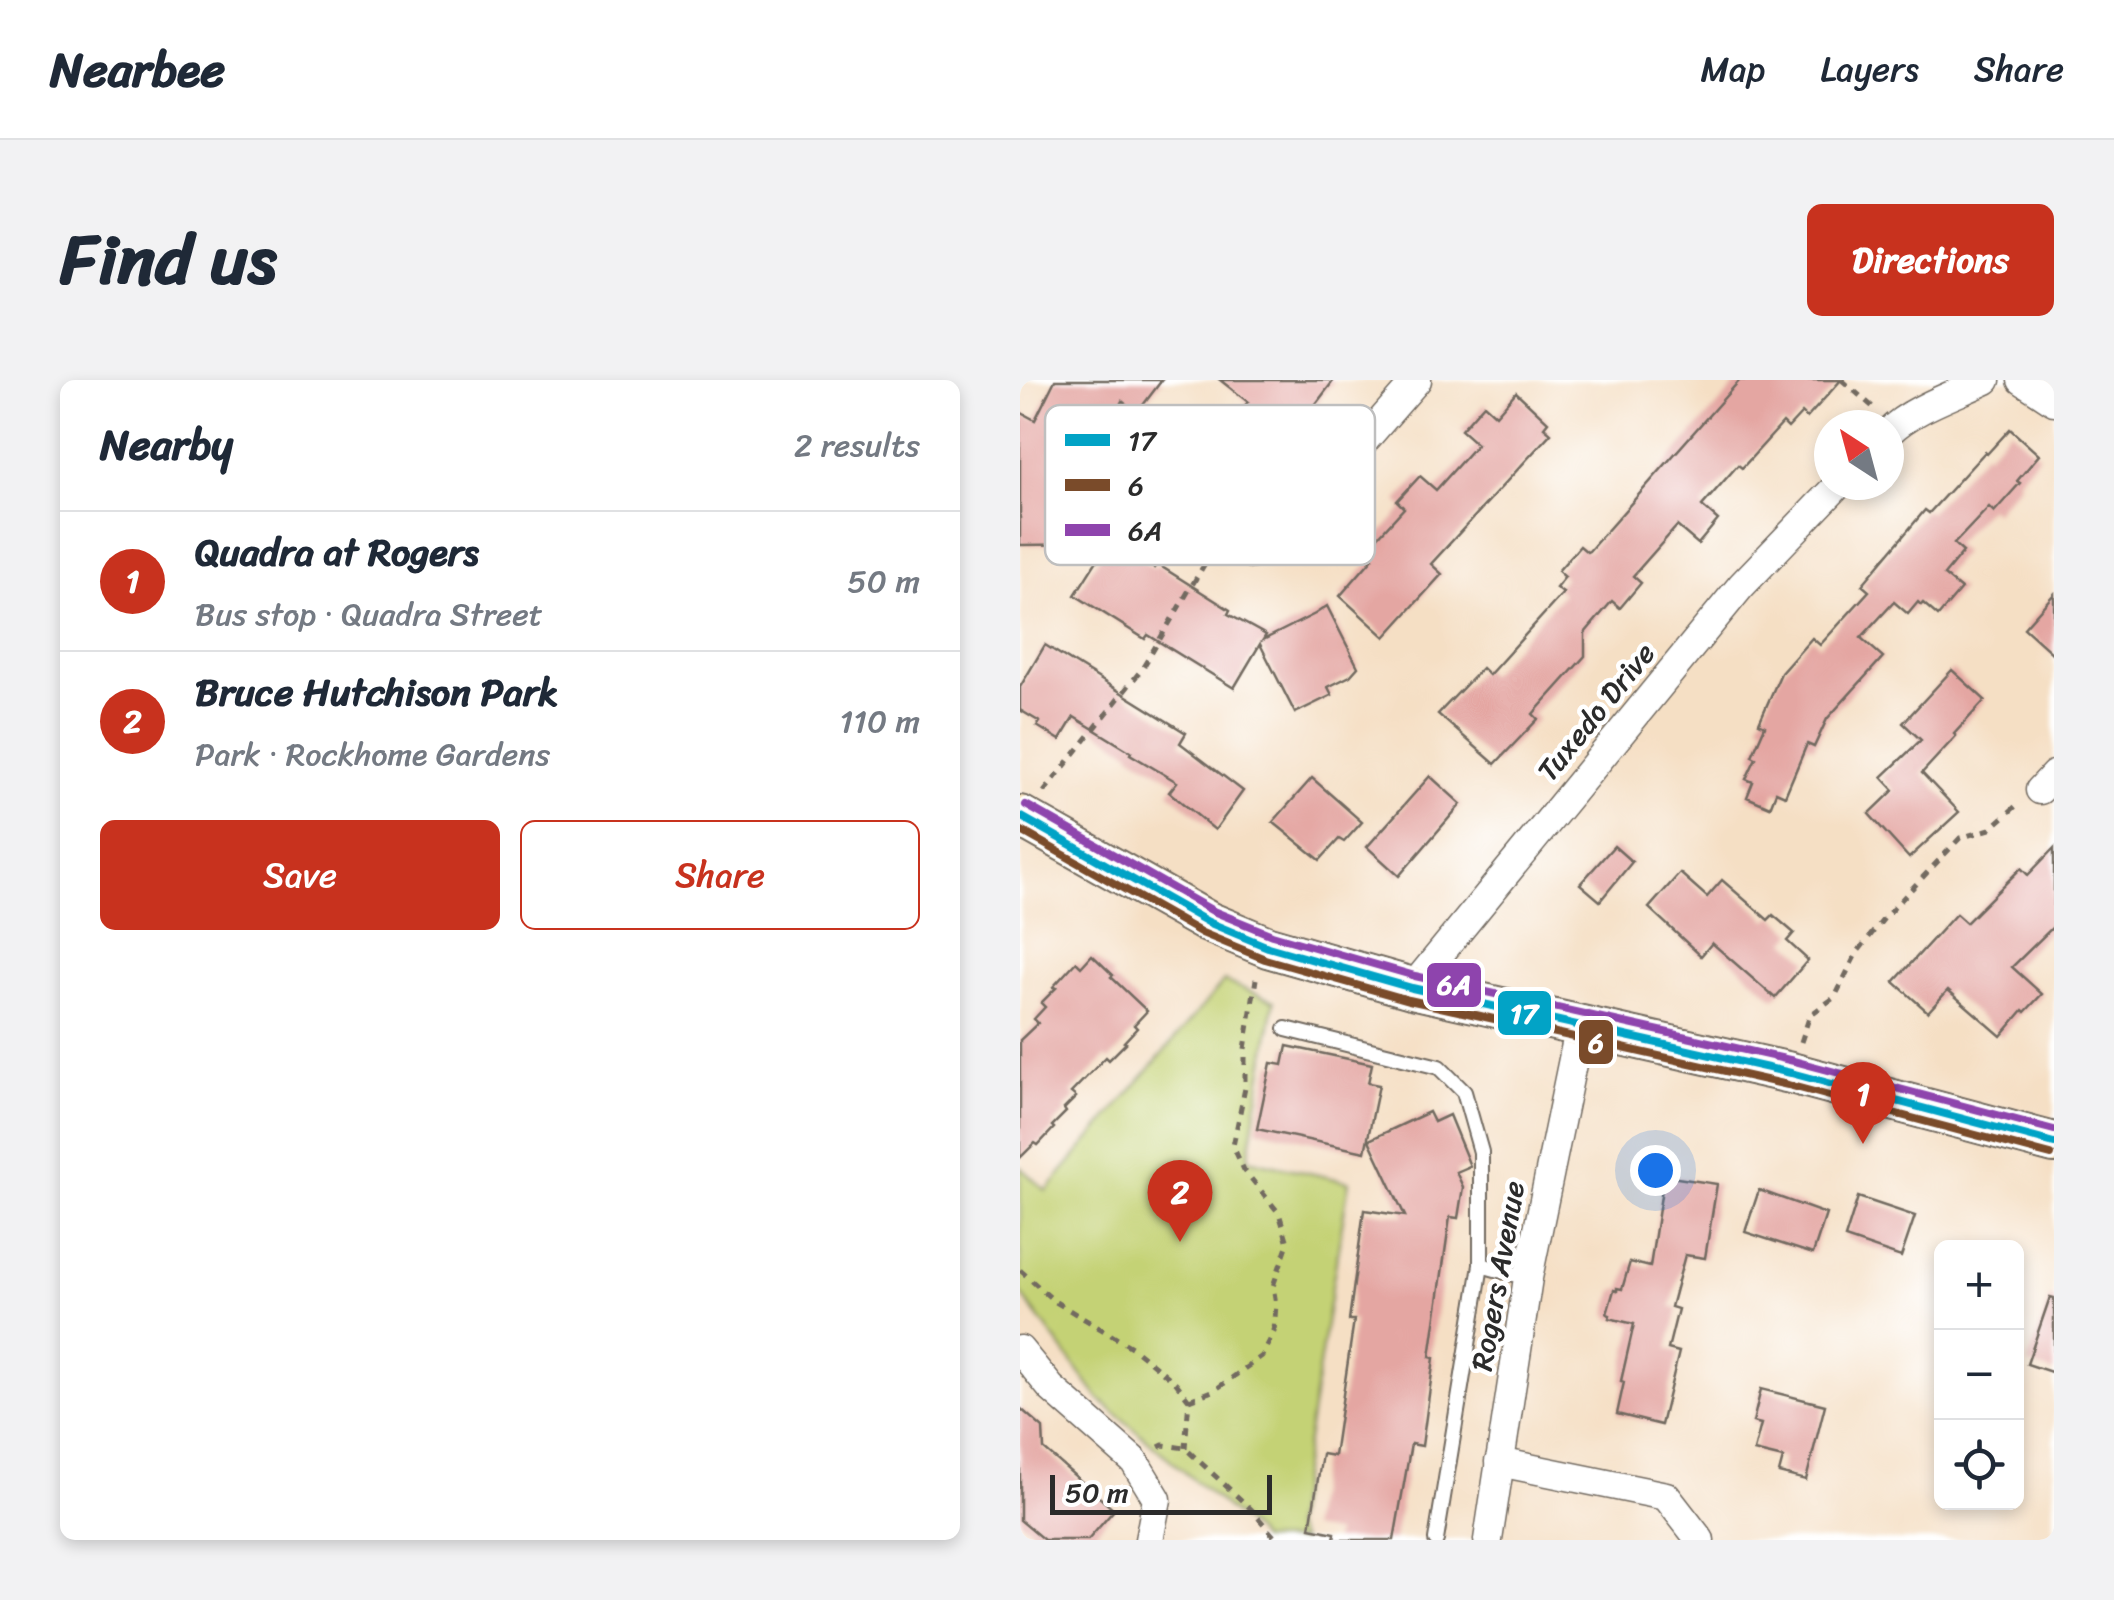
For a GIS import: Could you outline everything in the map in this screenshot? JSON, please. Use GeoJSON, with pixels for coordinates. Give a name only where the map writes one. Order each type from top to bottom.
{"type":"FeatureCollection","features":[{"type":"Feature","properties":{"kind":"main road"},"geometry":{"type":"LineString","coordinates":[[1024,818],[1208,922],[1268,947],[1412,988],[1791,1073],[2054,1144]]}},
{"type":"Feature","properties":{"kind":"street"},"geometry":{"type":"LineString","coordinates":[[1375,428],[1417,380]]}},
{"type":"Feature","properties":{"kind":"street"},"geometry":{"type":"LineString","coordinates":[[1904,423],[1986,380]]}},
{"type":"Feature","properties":{"kind":"street"},"geometry":{"type":"LineString","coordinates":[[2022,380],[2054,400]]}},
{"type":"Feature","properties":{"kind":"street","name":"Tuxedo Drive"},"geometry":{"type":"LineString","coordinates":[[1412,988],[1741,586],[1824,500]]}},
{"type":"Feature","properties":{"kind":"street","name":"Rogers Avenue"},"geometry":{"type":"LineString","coordinates":[[1488,1540],[1528,1278],[1580,1024]]}},
{"type":"Feature","properties":{"kind":"street"},"geometry":{"type":"LineString","coordinates":[[1020,1350],[1050,1388],[1134,1461],[1157,1499],[1149,1540]]}},
{"type":"Feature","properties":{"kind":"street"},"geometry":{"type":"LineString","coordinates":[[1499,1462],[1666,1496],[1700,1540]]}},
{"type":"Feature","properties":{"kind":"lane"},"geometry":{"type":"LineString","coordinates":[[1286,1029],[1439,1068],[1464,1092],[1481,1152],[1481,1265],[1436,1540]]}},
{"type":"Feature","properties":{"kind":"lane"},"geometry":{"type":"LineString","coordinates":[[1481,1265],[1528,1278]]}},
{"type":"Feature","properties":{"kind":"path"},"geometry":{"type":"LineString","coordinates":[[1842,380],[1873,410]]}},
{"type":"Feature","properties":{"kind":"path"},"geometry":{"type":"LineString","coordinates":[[1024,818],[1142,668],[1204,565]]}},
{"type":"Feature","properties":{"kind":"path"},"geometry":{"type":"LineString","coordinates":[[1791,1073],[1810,1015],[1835,997],[1856,954],[1886,917],[1960,838],[1990,829],[2047,782]]}},
{"type":"Feature","properties":{"kind":"path"},"geometry":{"type":"LineString","coordinates":[[1189,1400],[1214,1390],[1262,1356],[1274,1332],[1273,1286],[1288,1242],[1280,1213],[1244,1170],[1233,1146],[1245,1088],[1244,1050],[1254,985],[1268,947]]}},
{"type":"Feature","properties":{"kind":"path"},"geometry":{"type":"LineString","coordinates":[[1020,1270],[1054,1301],[1133,1348],[1176,1384],[1189,1400],[1184,1448]]}},
{"type":"Feature","properties":{"kind":"path"},"geometry":{"type":"LineString","coordinates":[[1134,1461],[1163,1445],[1184,1448],[1251,1509],[1277,1540]]}},
{"type":"Feature","properties":{"kind":"green space"},"geometry":{"type":"Polygon","coordinates":[[[1224,981],[1274,1001],[1248,1159],[1349,1182],[1293,1526],[1301,1540],[1260,1540],[1099,1399],[1020,1292],[1020,1167],[1046,1191],[1224,981]]]}},
{"type":"Feature","properties":{"kind":"building"},"geometry":{"type":"Polygon","coordinates":[[[1055,380],[1162,380],[1143,405],[1122,401],[1120,405],[1045,405],[1045,545],[1020,545],[1020,412],[1035,420],[1055,380]]]}},
{"type":"Feature","properties":{"kind":"building"},"geometry":{"type":"Polygon","coordinates":[[[1220,380],[1334,380],[1315,405],[1245,405],[1248,402],[1220,380]]]}},
{"type":"Feature","properties":{"kind":"building"},"geometry":{"type":"Polygon","coordinates":[[[1740,380],[1841,380],[1807,418],[1802,413],[1788,428],[1783,423],[1702,506],[1718,520],[1698,544],[1677,526],[1633,576],[1641,583],[1620,608],[1612,601],[1585,633],[1585,656],[1533,714],[1538,719],[1495,764],[1438,714],[1482,668],[1489,675],[1563,593],[1556,588],[1565,577],[1558,571],[1580,546],[1589,551],[1740,380]]]}},
{"type":"Feature","properties":{"kind":"building"},"geometry":{"type":"Polygon","coordinates":[[[1516,392],[1548,422],[1544,427],[1551,433],[1431,564],[1442,574],[1385,637],[1340,596],[1367,565],[1375,565],[1375,540],[1404,508],[1397,501],[1420,476],[1436,490],[1477,444],[1461,430],[1484,404],[1496,415],[1516,392]]]}},
{"type":"Feature","properties":{"kind":"building"},"geometry":{"type":"Polygon","coordinates":[[[2010,429],[2039,455],[1994,512],[1989,507],[1954,544],[1963,552],[1944,575],[1961,589],[1938,616],[1923,603],[1918,602],[1908,614],[1894,602],[1861,638],[1883,657],[1827,719],[1814,747],[1807,744],[1785,796],[1776,792],[1770,807],[1747,797],[1753,782],[1746,779],[1765,726],[1759,723],[1781,673],[1812,638],[1820,645],[1869,591],[1862,585],[1925,510],[1929,513],[2010,429]]]}},
{"type":"Feature","properties":{"kind":"building"},"geometry":{"type":"Polygon","coordinates":[[[1094,565],[1159,565],[1230,610],[1228,614],[1266,635],[1263,640],[1327,606],[1358,667],[1350,676],[1328,687],[1332,695],[1295,713],[1260,644],[1234,688],[1075,595],[1094,565]]]}},
{"type":"Feature","properties":{"kind":"building"},"geometry":{"type":"Polygon","coordinates":[[[2054,594],[2054,655],[2024,628],[2054,594]]]}},
{"type":"Feature","properties":{"kind":"building"},"geometry":{"type":"Polygon","coordinates":[[[1045,645],[1186,733],[1180,743],[1243,791],[1215,830],[1169,792],[1177,782],[1131,752],[1074,717],[1060,740],[1020,710],[1020,687],[1045,645]]]}},
{"type":"Feature","properties":{"kind":"building"},"geometry":{"type":"Polygon","coordinates":[[[1952,670],[1985,700],[1922,773],[1959,812],[1909,858],[1869,814],[1894,790],[1882,777],[1921,740],[1903,723],[1952,670]]]}},
{"type":"Feature","properties":{"kind":"building"},"geometry":{"type":"Polygon","coordinates":[[[1430,776],[1461,804],[1399,876],[1367,847],[1430,776]]]}},
{"type":"Feature","properties":{"kind":"building"},"geometry":{"type":"Polygon","coordinates":[[[1312,778],[1362,822],[1320,860],[1273,822],[1312,778]]]}},
{"type":"Feature","properties":{"kind":"building"},"geometry":{"type":"Polygon","coordinates":[[[1614,846],[1632,862],[1600,901],[1580,884],[1614,846]]]}},
{"type":"Feature","properties":{"kind":"building"},"geometry":{"type":"Polygon","coordinates":[[[2054,848],[2054,926],[2012,967],[2042,994],[2001,1036],[1948,990],[1928,1012],[1894,982],[1956,914],[1966,923],[2021,868],[2028,875],[2054,848]]]}},
{"type":"Feature","properties":{"kind":"building"},"geometry":{"type":"Polygon","coordinates":[[[1680,873],[1707,897],[1722,880],[1768,920],[1773,915],[1794,933],[1787,941],[1808,960],[1775,998],[1712,943],[1701,956],[1649,908],[1680,873]]]}},
{"type":"Feature","properties":{"kind":"building"},"geometry":{"type":"Polygon","coordinates":[[[1092,955],[1147,1011],[1134,1025],[1137,1028],[1126,1043],[1109,1060],[1106,1057],[1071,1093],[1076,1097],[1054,1128],[1020,1158],[1020,1040],[1038,1023],[1034,1019],[1045,1007],[1041,1003],[1056,988],[1053,987],[1076,962],[1081,967],[1092,955]]]}},
{"type":"Feature","properties":{"kind":"building"},"geometry":{"type":"Polygon","coordinates":[[[1287,1046],[1372,1064],[1368,1083],[1379,1085],[1365,1152],[1257,1129],[1271,1063],[1283,1065],[1287,1046]]]}},
{"type":"Feature","properties":{"kind":"building"},"geometry":{"type":"Polygon","coordinates":[[[1429,1112],[1434,1122],[1449,1115],[1470,1166],[1456,1172],[1463,1187],[1458,1218],[1450,1217],[1422,1446],[1411,1444],[1394,1540],[1334,1540],[1335,1533],[1310,1528],[1322,1454],[1334,1456],[1354,1320],[1349,1320],[1364,1210],[1405,1216],[1369,1140],[1429,1112]]]}},
{"type":"Feature","properties":{"kind":"building"},"geometry":{"type":"Polygon","coordinates":[[[1664,1176],[1717,1184],[1705,1258],[1685,1255],[1671,1307],[1678,1309],[1668,1349],[1679,1352],[1661,1425],[1617,1414],[1634,1324],[1609,1318],[1607,1314],[1614,1290],[1622,1289],[1630,1262],[1650,1267],[1664,1176]]]}},
{"type":"Feature","properties":{"kind":"building"},"geometry":{"type":"Polygon","coordinates":[[[1759,1190],[1826,1214],[1813,1254],[1745,1232],[1759,1190]]]}},
{"type":"Feature","properties":{"kind":"building"},"geometry":{"type":"Polygon","coordinates":[[[1858,1197],[1915,1216],[1901,1257],[1845,1238],[1858,1197]]]}},
{"type":"Feature","properties":{"kind":"building"},"geometry":{"type":"Polygon","coordinates":[[[2050,1297],[2054,1298],[2054,1373],[2027,1364],[2050,1297]]]}},
{"type":"Feature","properties":{"kind":"building"},"geometry":{"type":"Polygon","coordinates":[[[1761,1389],[1825,1405],[1806,1480],[1779,1473],[1783,1458],[1754,1451],[1761,1424],[1753,1422],[1761,1389]]]}},
{"type":"Feature","properties":{"kind":"building"},"geometry":{"type":"Polygon","coordinates":[[[1020,1408],[1043,1428],[1044,1449],[1114,1510],[1088,1540],[1044,1540],[1020,1520],[1020,1408]]]}},
{"type":"Feature","properties":{"kind":"transit line","name":"6A"},"geometry":{"type":"LineString","coordinates":[[1026,805],[1213,911],[1272,935],[1415,976],[1794,1061],[2054,1130]]}},
{"type":"Feature","properties":{"kind":"transit line","name":"17"},"geometry":{"type":"LineString","coordinates":[[1020,816],[1208,922],[1268,947],[1412,988],[1791,1073],[2054,1143]]}},
{"type":"Feature","properties":{"kind":"transit line","name":"6"},"geometry":{"type":"LineString","coordinates":[[1020,830],[1202,933],[1265,959],[1409,1000],[1788,1085],[2051,1155]]}},
{"type":"Feature","properties":{"kind":"place","name":"Quadra at Rogers"},"geometry":{"type":"Point","coordinates":[1863,1144]}},
{"type":"Feature","properties":{"kind":"place","name":"Bruce Hutchison Park"},"geometry":{"type":"Point","coordinates":[1180,1242]}}]}
